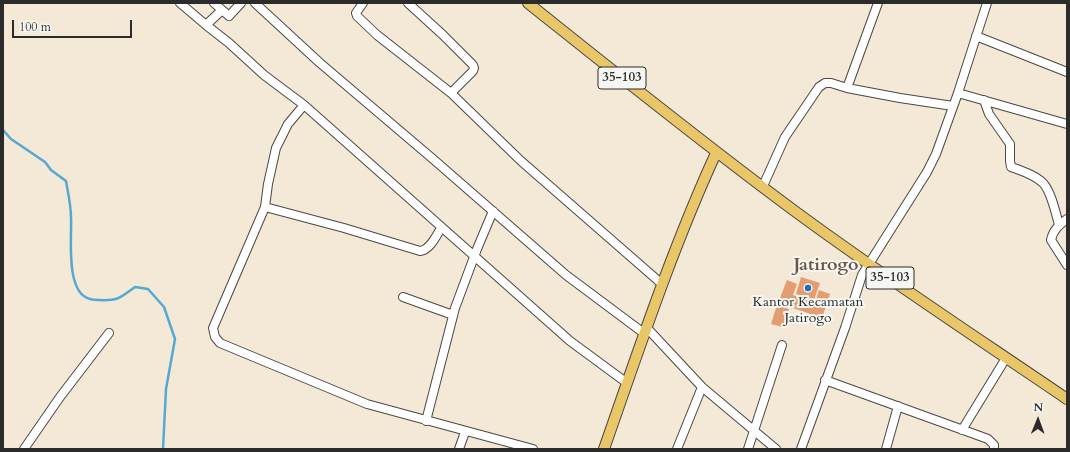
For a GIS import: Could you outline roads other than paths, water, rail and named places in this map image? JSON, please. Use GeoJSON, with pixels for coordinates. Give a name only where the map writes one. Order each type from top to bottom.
{"type":"FeatureCollection","features":[{"type":"Feature","properties":{"kind":"main road","name":"35-103"},"geometry":{"type":"LineString","coordinates":[[528,3],[716,153],[869,265],[1067,399]]}},
{"type":"Feature","properties":{"kind":"main road"},"geometry":{"type":"LineString","coordinates":[[604,449],[662,284],[693,204],[716,153]]}},
{"type":"Feature","properties":{"kind":"street"},"geometry":{"type":"LineString","coordinates":[[180,3],[229,43],[264,75],[304,105],[570,341],[627,384]]}},
{"type":"Feature","properties":{"kind":"street"},"geometry":{"type":"LineString","coordinates":[[214,3],[229,16],[241,3]]}},
{"type":"Feature","properties":{"kind":"street"},"geometry":{"type":"LineString","coordinates":[[255,3],[320,63],[566,275],[646,331],[702,387],[776,449]]}},
{"type":"Feature","properties":{"kind":"street"},"geometry":{"type":"LineString","coordinates":[[362,3],[356,12],[356,16],[377,35],[451,93],[521,161],[662,284]]}},
{"type":"Feature","properties":{"kind":"street"},"geometry":{"type":"LineString","coordinates":[[408,3],[443,34],[473,65],[473,71],[451,93]]}},
{"type":"Feature","properties":{"kind":"street"},"geometry":{"type":"LineString","coordinates":[[847,88],[878,3]]}},
{"type":"Feature","properties":{"kind":"street"},"geometry":{"type":"LineString","coordinates":[[801,449],[845,328],[862,275],[927,172],[936,154],[958,93],[987,3]]}},
{"type":"Feature","properties":{"kind":"street"},"geometry":{"type":"LineString","coordinates":[[206,25],[222,10]]}},
{"type":"Feature","properties":{"kind":"street"},"geometry":{"type":"LineString","coordinates":[[976,36],[1067,71]]}},
{"type":"Feature","properties":{"kind":"street"},"geometry":{"type":"LineString","coordinates":[[763,186],[785,137],[819,87],[825,83],[953,106]]}},
{"type":"Feature","properties":{"kind":"street"},"geometry":{"type":"LineString","coordinates":[[958,93],[1067,124]]}},
{"type":"Feature","properties":{"kind":"street"},"geometry":{"type":"LineString","coordinates":[[984,100],[989,114],[1010,144],[1011,167],[1026,173],[1043,183],[1049,194],[1059,225]]}},
{"type":"Feature","properties":{"kind":"street"},"geometry":{"type":"LineString","coordinates":[[304,105],[288,124],[276,148],[268,184],[265,207],[213,328],[215,337],[220,343],[366,404],[510,446],[533,449]]}},
{"type":"Feature","properties":{"kind":"street"},"geometry":{"type":"LineString","coordinates":[[265,207],[344,228],[420,251],[428,248],[441,228]]}},
{"type":"Feature","properties":{"kind":"street"},"geometry":{"type":"LineString","coordinates":[[426,421],[453,315],[474,257],[493,211]]}},
{"type":"Feature","properties":{"kind":"street"},"geometry":{"type":"LineString","coordinates":[[1067,219],[1059,225],[1052,234],[1051,240],[1067,265]]}},
{"type":"Feature","properties":{"kind":"street"},"geometry":{"type":"LineString","coordinates":[[403,296],[453,315]]}},
{"type":"Feature","properties":{"kind":"street"},"geometry":{"type":"LineString","coordinates":[[24,449],[60,397],[109,333]]}},
{"type":"Feature","properties":{"kind":"street"},"geometry":{"type":"LineString","coordinates":[[748,449],[782,344]]}},
{"type":"Feature","properties":{"kind":"street"},"geometry":{"type":"LineString","coordinates":[[962,430],[1006,358]]}},
{"type":"Feature","properties":{"kind":"street"},"geometry":{"type":"LineString","coordinates":[[825,380],[988,439],[994,445],[994,449]]}},
{"type":"Feature","properties":{"kind":"street"},"geometry":{"type":"LineString","coordinates":[[677,449],[702,387]]}},
{"type":"Feature","properties":{"kind":"street"},"geometry":{"type":"LineString","coordinates":[[886,449],[898,406]]}},
{"type":"Feature","properties":{"kind":"street"},"geometry":{"type":"LineString","coordinates":[[459,449],[465,432]]}},
{"type":"Feature","properties":{"kind":"waterway"},"geometry":{"type":"LineString","coordinates":[[3,130],[11,139],[45,162],[51,170],[66,181],[71,213],[73,276],[82,295],[92,300],[111,300],[122,296],[135,287],[148,289],[164,307],[175,339],[166,389],[163,449]]}},
{"type":"Feature","properties":{"kind":"place","name":"Kantor Kecamatan Jatirogo"},"geometry":{"type":"Point","coordinates":[808,288]}},
{"type":"Feature","properties":{"kind":"district","name":"Jatirogo"},"geometry":{"type":"Point","coordinates":[826,266]}}]}
